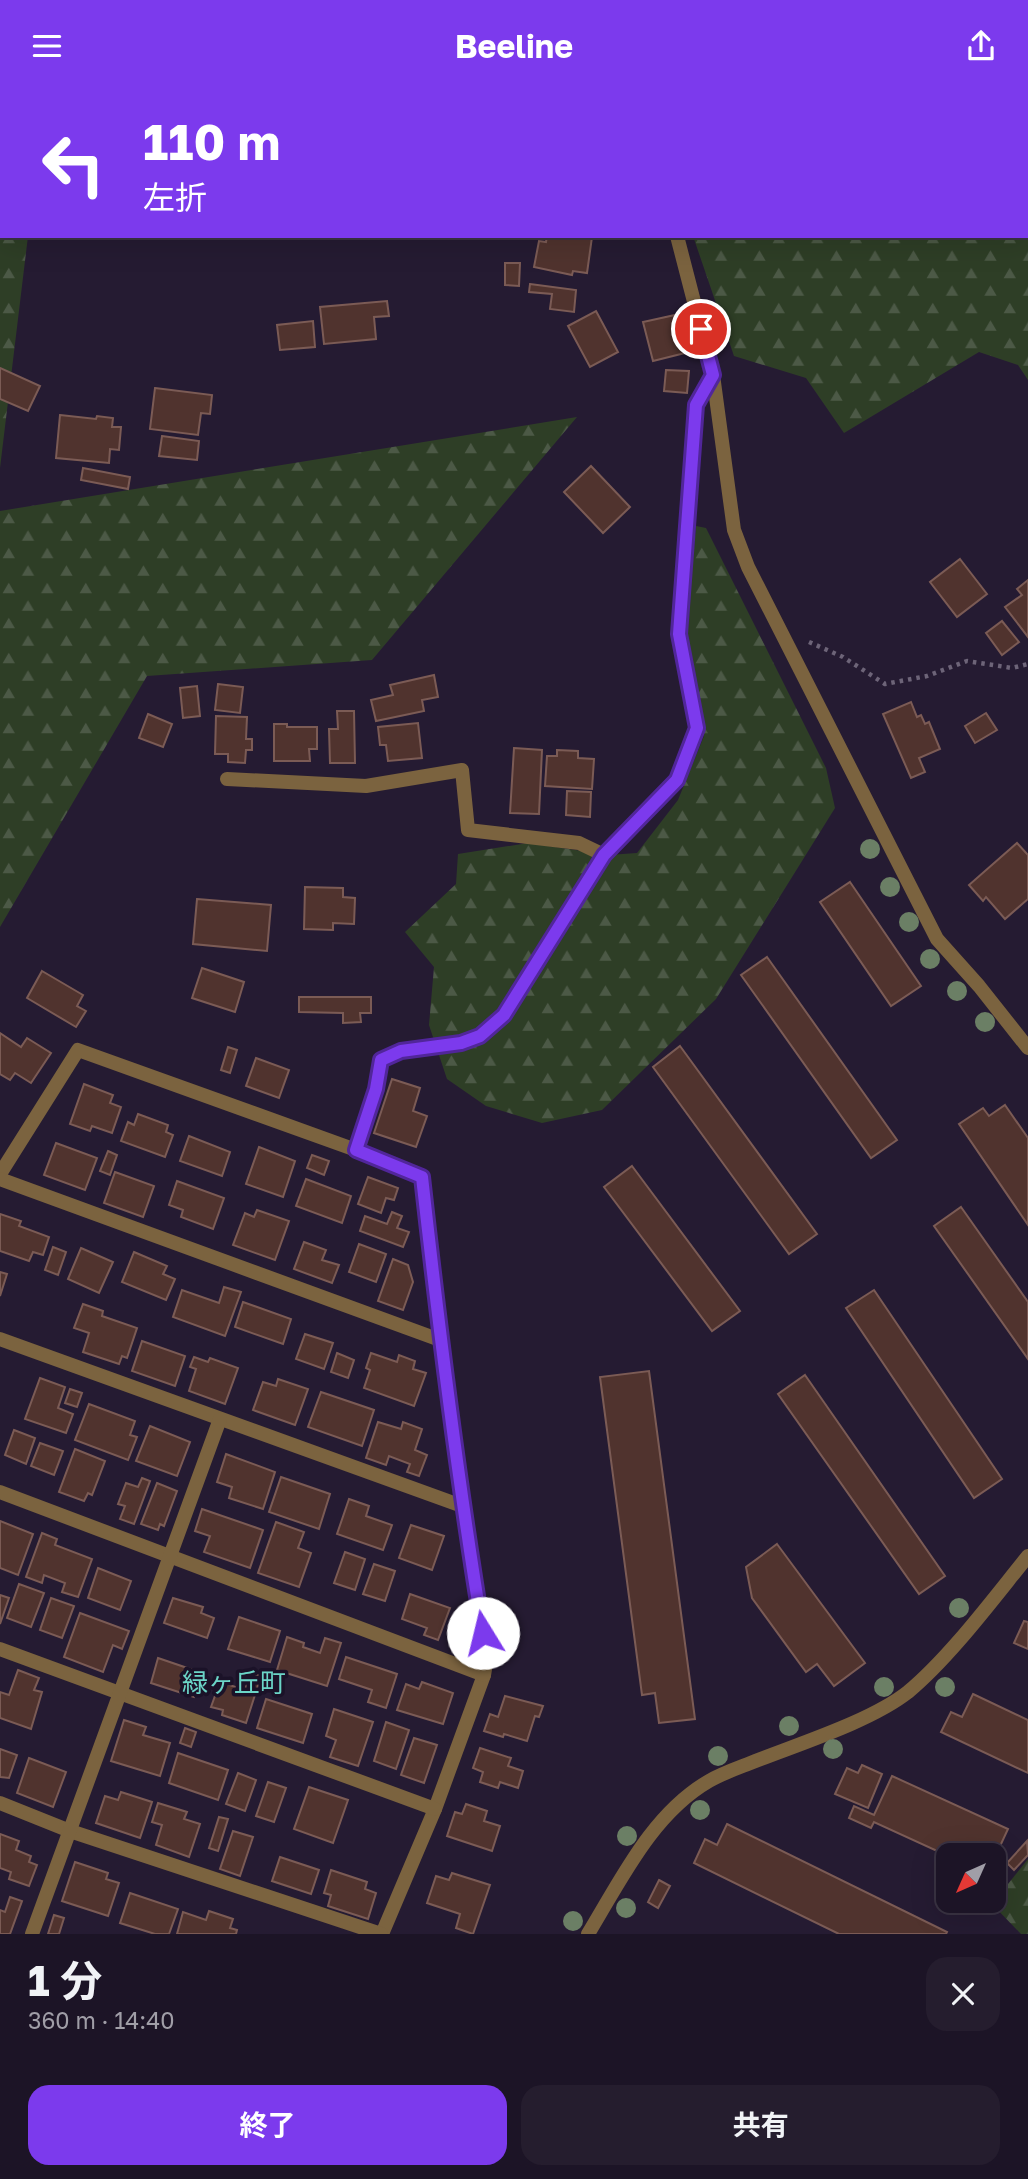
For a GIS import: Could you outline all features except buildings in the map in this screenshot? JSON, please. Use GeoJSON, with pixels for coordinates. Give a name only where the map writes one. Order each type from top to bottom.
{"type":"FeatureCollection","features":[{"type":"Feature","properties":{"kind":"street"},"geometry":{"type":"LineString","coordinates":[[678,238],[713,375],[734,530],[748,567],[937,939],[979,986],[1028,1048]]}},
{"type":"Feature","properties":{"kind":"street"},"geometry":{"type":"LineString","coordinates":[[356,1150],[376,1089],[381,1060],[401,1051],[461,1043],[480,1036],[504,1015],[604,855],[677,780],[697,728],[679,634],[696,405],[713,375]]}},
{"type":"Feature","properties":{"kind":"street"},"geometry":{"type":"LineString","coordinates":[[227,779],[366,786],[462,770],[468,830],[579,843],[604,855]]}},
{"type":"Feature","properties":{"kind":"street"},"geometry":{"type":"LineString","coordinates":[[0,1803],[70,1831],[382,1934],[435,1809],[484,1675],[487,1658],[462,1506],[422,1177],[356,1150],[78,1050],[0,1177],[440,1340]]}},
{"type":"Feature","properties":{"kind":"street"},"geometry":{"type":"LineString","coordinates":[[0,1339],[462,1506]]}},
{"type":"Feature","properties":{"kind":"street"},"geometry":{"type":"LineString","coordinates":[[32,1934],[220,1419]]}},
{"type":"Feature","properties":{"kind":"street"},"geometry":{"type":"LineString","coordinates":[[0,1492],[484,1675]]}},
{"type":"Feature","properties":{"kind":"street"},"geometry":{"type":"LineString","coordinates":[[588,1934],[656,1828],[682,1801],[709,1781],[886,1707],[908,1692],[946,1653],[1028,1556]]}},
{"type":"Feature","properties":{"kind":"street"},"geometry":{"type":"LineString","coordinates":[[0,1649],[435,1809]]}},
{"type":"Feature","properties":{"kind":"path"},"geometry":{"type":"LineString","coordinates":[[780,628],[843,657],[885,684],[928,676],[967,661],[1012,667],[1028,664]]}},
{"type":"Feature","properties":{"kind":"green space"},"geometry":{"type":"Polygon","coordinates":[[[0,238],[28,238],[0,468],[0,238]]]}},
{"type":"Feature","properties":{"kind":"green space"},"geometry":{"type":"Polygon","coordinates":[[[694,238],[1028,238],[1028,380],[1018,365],[979,352],[844,433],[806,378],[734,356],[694,238]]]}},
{"type":"Feature","properties":{"kind":"green space"},"geometry":{"type":"Polygon","coordinates":[[[577,417],[372,660],[147,676],[0,927],[0,511],[577,417]]]}},
{"type":"Feature","properties":{"kind":"green space"},"geometry":{"type":"Polygon","coordinates":[[[696,526],[706,528],[826,768],[835,808],[716,999],[602,1110],[542,1123],[486,1106],[447,1079],[429,1025],[434,967],[405,932],[456,884],[458,854],[528,843],[609,855],[637,853],[678,800],[704,736],[686,635],[696,526]]]}},
{"type":"Feature","properties":{"kind":"green space"},"geometry":{"type":"Polygon","coordinates":[[[1028,1859],[1028,1934],[1021,1934],[1001,1913],[1006,1913],[1006,1886],[1028,1859]]]}},
{"type":"Feature","properties":{"kind":"district","name":"緑ヶ丘町"},"geometry":{"type":"Point","coordinates":[234,1682]}},
{"type":"Feature","properties":{"kind":"route"},"geometry":{"type":"LineString","coordinates":[[483,1633],[462,1506],[422,1177],[356,1150],[376,1089],[381,1060],[401,1051],[461,1043],[480,1036],[504,1015],[604,855],[677,780],[697,728],[679,634],[696,405],[713,375],[701,329]]}}]}
